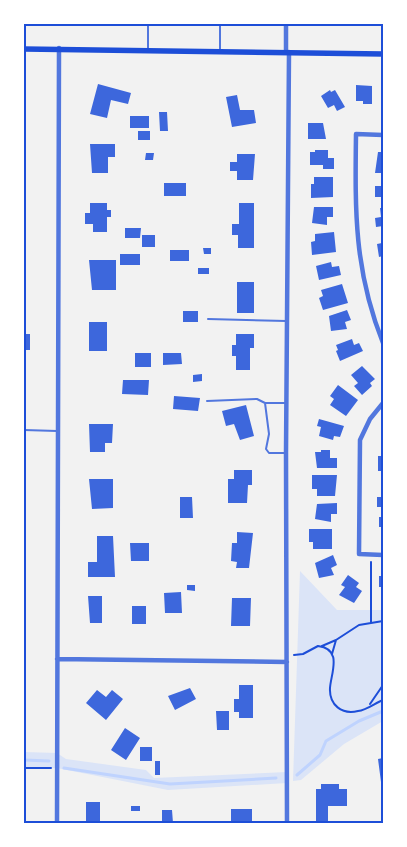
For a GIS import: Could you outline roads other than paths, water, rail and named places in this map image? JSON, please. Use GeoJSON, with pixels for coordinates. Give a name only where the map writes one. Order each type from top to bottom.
{"type":"FeatureCollection","features":[{"type":"Feature","properties":{"kind":"main road"},"geometry":{"type":"LineString","coordinates":[[24,48],[383,54]]}},
{"type":"Feature","properties":{"kind":"street"},"geometry":{"type":"LineString","coordinates":[[286,24],[288,52],[287,823]]}},
{"type":"Feature","properties":{"kind":"street"},"geometry":{"type":"LineString","coordinates":[[57,823],[56,431],[59,48]]}},
{"type":"Feature","properties":{"kind":"street"},"geometry":{"type":"LineString","coordinates":[[383,135],[356,134],[355,210],[358,254],[368,300],[383,342]]}},
{"type":"Feature","properties":{"kind":"street"},"geometry":{"type":"LineString","coordinates":[[383,403],[364,430],[359,444],[359,554],[383,554]]}},
{"type":"Feature","properties":{"kind":"street"},"geometry":{"type":"LineString","coordinates":[[56,659],[287,662]]}},
{"type":"Feature","properties":{"kind":"lane"},"geometry":{"type":"LineString","coordinates":[[148,24],[148,50]]}},
{"type":"Feature","properties":{"kind":"lane"},"geometry":{"type":"LineString","coordinates":[[220,24],[220,50]]}},
{"type":"Feature","properties":{"kind":"lane"},"geometry":{"type":"LineString","coordinates":[[208,319],[288,322]]}},
{"type":"Feature","properties":{"kind":"lane"},"geometry":{"type":"LineString","coordinates":[[206,401],[257,399],[265,403],[287,403]]}},
{"type":"Feature","properties":{"kind":"lane"},"geometry":{"type":"LineString","coordinates":[[265,403],[269,434],[266,449],[268,453],[286,453]]}},
{"type":"Feature","properties":{"kind":"lane"},"geometry":{"type":"LineString","coordinates":[[24,430],[56,431]]}},
{"type":"Feature","properties":{"kind":"waterway"},"geometry":{"type":"LineString","coordinates":[[297,775],[320,755],[326,741],[359,721],[383,711]]}},
{"type":"Feature","properties":{"kind":"waterway"},"geometry":{"type":"LineString","coordinates":[[24,760],[49,761]]}},
{"type":"Feature","properties":{"kind":"waterway"},"geometry":{"type":"LineString","coordinates":[[64,768],[170,784],[276,778]]}}]}
